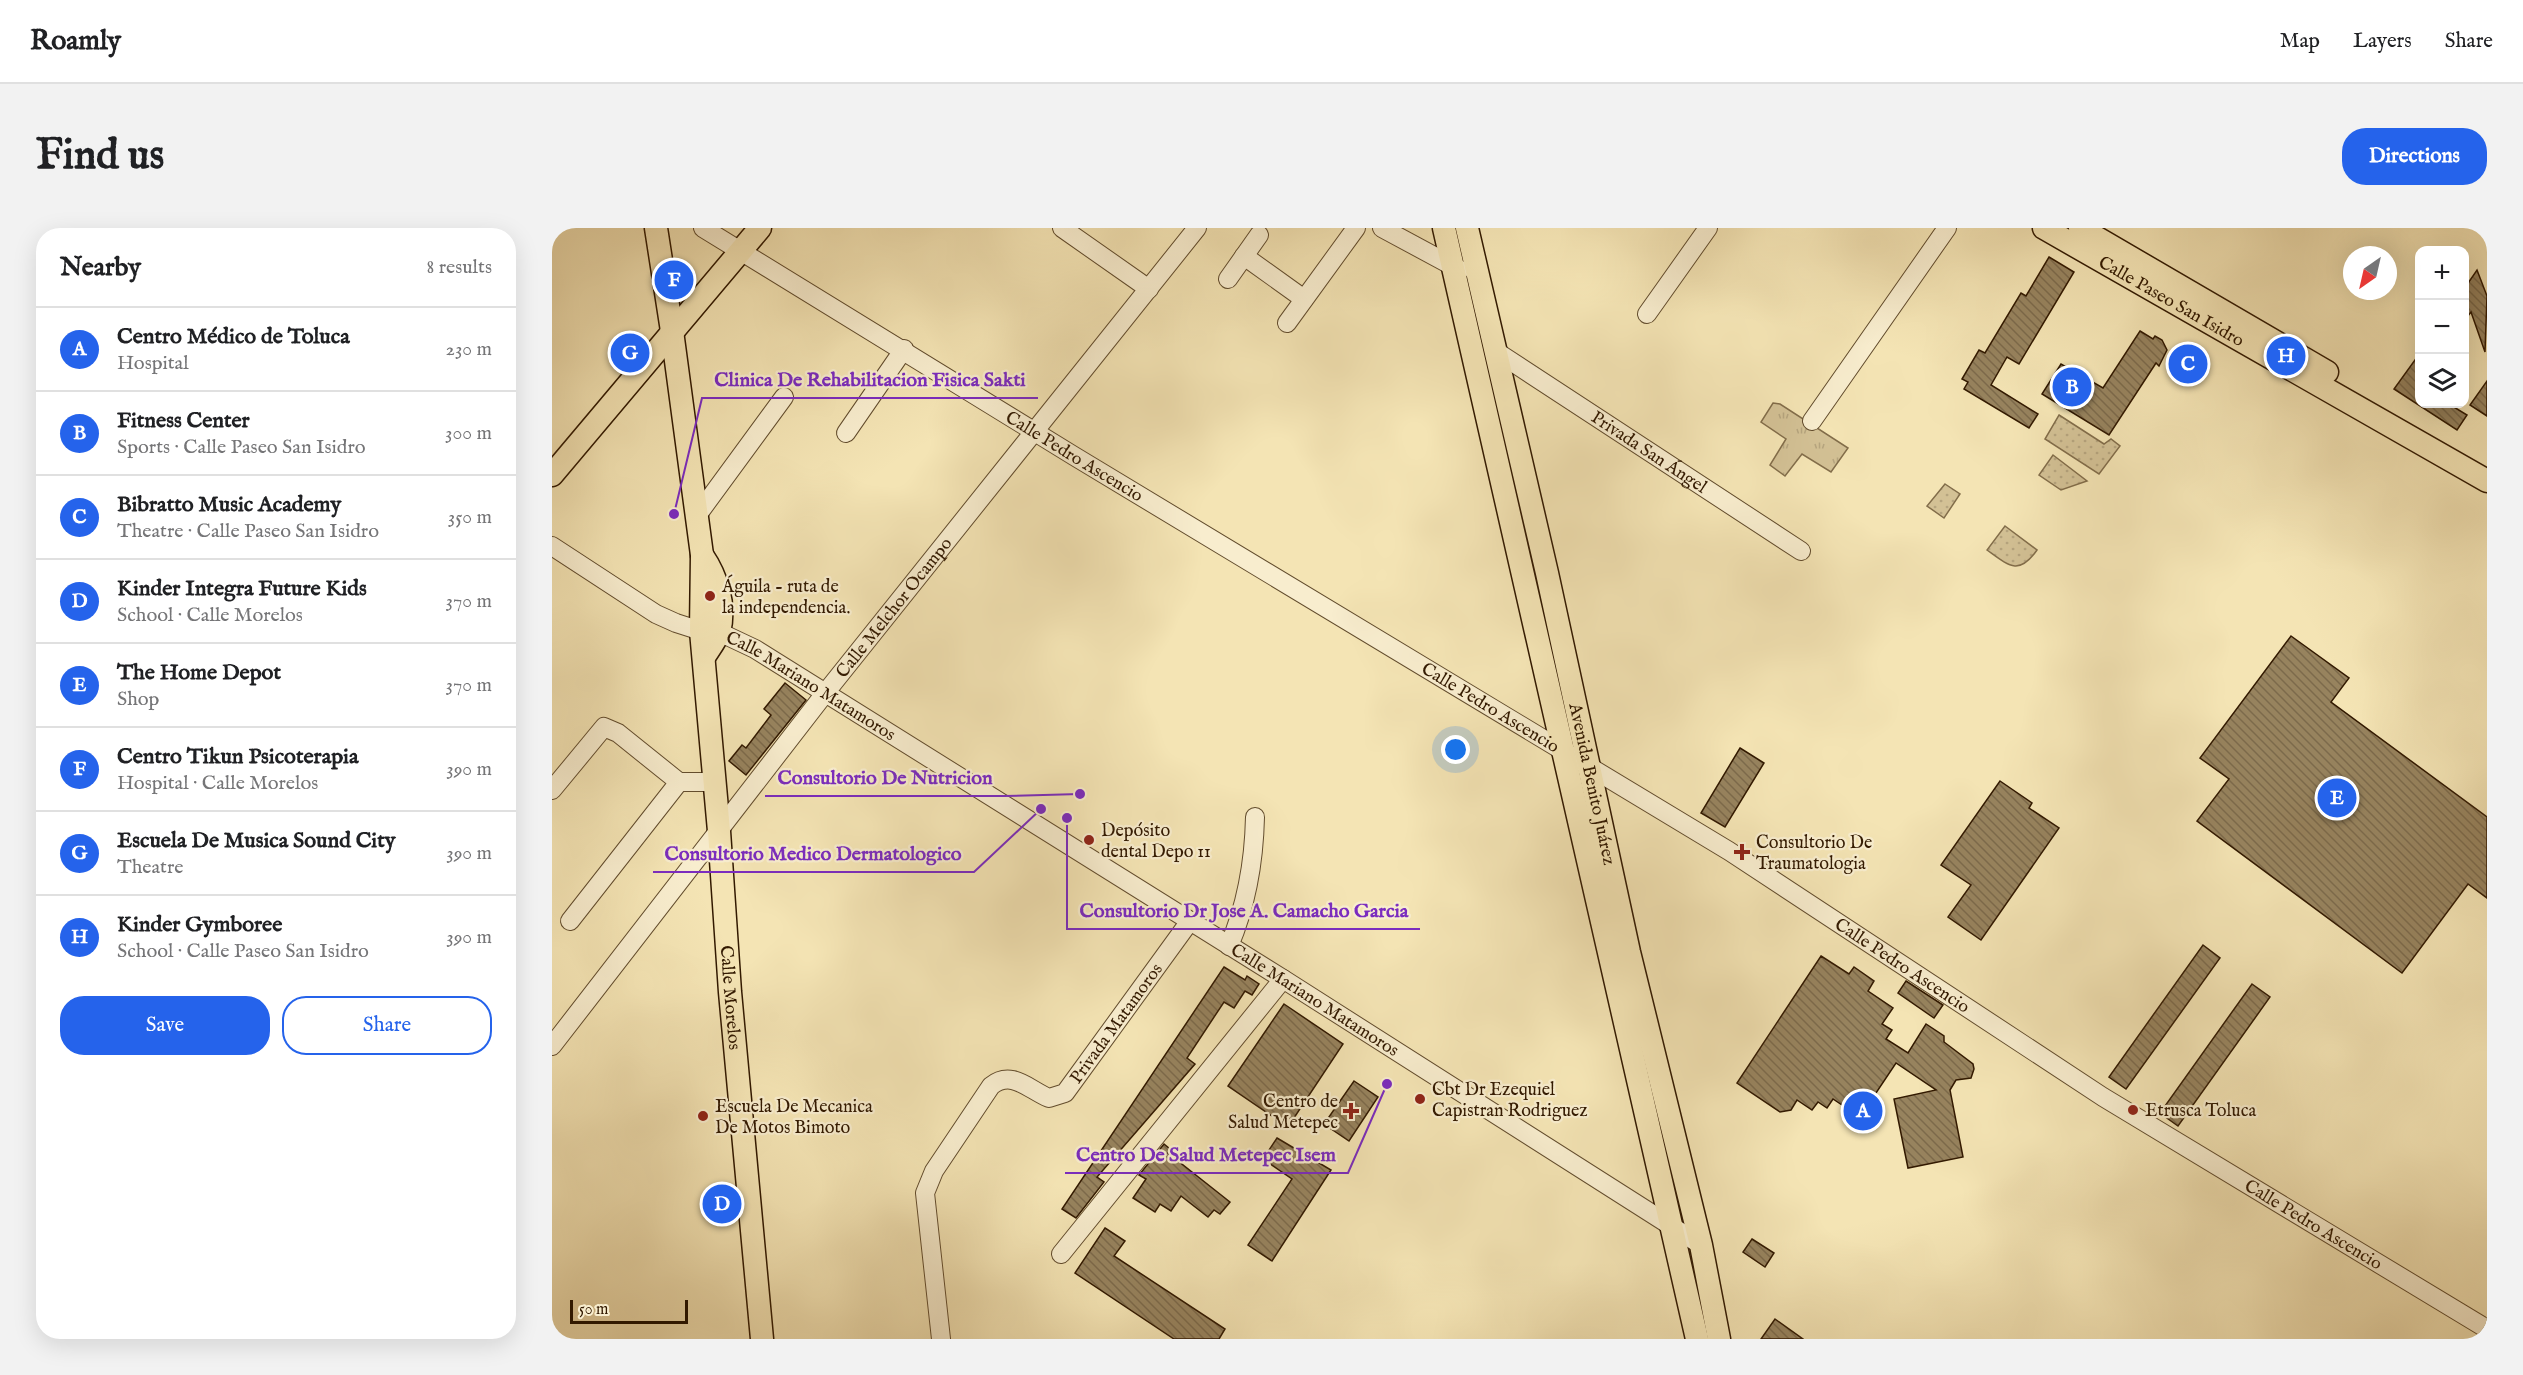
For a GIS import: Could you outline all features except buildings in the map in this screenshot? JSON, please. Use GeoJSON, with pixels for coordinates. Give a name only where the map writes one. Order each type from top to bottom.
{"type":"FeatureCollection","features":[{"type":"Feature","properties":{"kind":"main road","name":"Calle Morelos"},"geometry":{"type":"LineString","coordinates":[[656,228],[702,555],[714,573],[721,600],[704,657],[730,992],[762,1339]]}},
{"type":"Feature","properties":{"kind":"main road"},"geometry":{"type":"LineString","coordinates":[[552,475],[672,331],[743,251],[760,228]]}},
{"type":"Feature","properties":{"kind":"main road","name":"Avenida Benito Juárez"},"geometry":{"type":"LineString","coordinates":[[1444,228],[1697,1339]]}},
{"type":"Feature","properties":{"kind":"main road","name":"Avenida Benito Juárez"},"geometry":{"type":"LineString","coordinates":[[1467,228],[1497,352],[1629,952],[1701,1245],[1719,1339]]}},
{"type":"Feature","properties":{"kind":"main road","name":"Calle Paseo San Isidro"},"geometry":{"type":"LineString","coordinates":[[2044,228],[2487,481]]}},
{"type":"Feature","properties":{"kind":"main road","name":"Calle Paseo San Isidro"},"geometry":{"type":"LineString","coordinates":[[2080,228],[2407,419],[2487,463]]}},
{"type":"Feature","properties":{"kind":"street","name":"Calle Pedro Ascencio"},"geometry":{"type":"LineString","coordinates":[[703,228],[904,349],[1035,432],[1729,851],[2103,1097],[2487,1329]]}},
{"type":"Feature","properties":{"kind":"street"},"geometry":{"type":"LineString","coordinates":[[1062,228],[1149,289]]}},
{"type":"Feature","properties":{"kind":"street","name":"Calle Melchor Ocampo"},"geometry":{"type":"LineString","coordinates":[[552,1046],[826,692],[1197,228]]}},
{"type":"Feature","properties":{"kind":"street"},"geometry":{"type":"LineString","coordinates":[[1287,323],[1356,228]]}},
{"type":"Feature","properties":{"kind":"street"},"geometry":{"type":"LineString","coordinates":[[1382,228],[1478,278]]}},
{"type":"Feature","properties":{"kind":"street"},"geometry":{"type":"LineString","coordinates":[[1647,314],[1708,228]]}},
{"type":"Feature","properties":{"kind":"street"},"geometry":{"type":"LineString","coordinates":[[1812,421],[1947,228]]}},
{"type":"Feature","properties":{"kind":"street"},"geometry":{"type":"LineString","coordinates":[[1228,279],[1259,235]]}},
{"type":"Feature","properties":{"kind":"street"},"geometry":{"type":"LineString","coordinates":[[1244,256],[1304,299]]}},
{"type":"Feature","properties":{"kind":"street"},"geometry":{"type":"LineString","coordinates":[[846,433],[904,349]]}},
{"type":"Feature","properties":{"kind":"street","name":"Privada San Ángel"},"geometry":{"type":"LineString","coordinates":[[1497,352],[1801,551]]}},
{"type":"Feature","properties":{"kind":"street"},"geometry":{"type":"LineString","coordinates":[[696,518],[784,397]]}},
{"type":"Feature","properties":{"kind":"street","name":"Calle Mariano Matamoros"},"geometry":{"type":"LineString","coordinates":[[552,546],[656,614],[676,623],[710,632],[755,649],[826,692],[1701,1245]]}},
{"type":"Feature","properties":{"kind":"street"},"geometry":{"type":"LineString","coordinates":[[552,790],[604,727],[618,733],[679,782],[713,782]]}},
{"type":"Feature","properties":{"kind":"street"},"geometry":{"type":"LineString","coordinates":[[570,921],[679,782]]}},
{"type":"Feature","properties":{"kind":"street"},"geometry":{"type":"LineString","coordinates":[[1229,946],[1242,916],[1254,850],[1255,817]]}},
{"type":"Feature","properties":{"kind":"street","name":"Privada Matamoros"},"geometry":{"type":"LineString","coordinates":[[941,1339],[925,1192],[934,1171],[991,1086],[998,1081],[1006,1078],[1019,1082],[1049,1098],[1065,1093],[1190,921]]}},
{"type":"Feature","properties":{"kind":"street"},"geometry":{"type":"LineString","coordinates":[[1061,1254],[1283,979]]}},
{"type":"Feature","properties":{"kind":"green space"},"geometry":{"type":"Polygon","coordinates":[[[1773,403],[1780,404],[1848,448],[1831,472],[1802,454],[1785,476],[1770,465],[1786,439],[1761,422],[1773,403]]]}},
{"type":"Feature","properties":{"kind":"green space"},"geometry":{"type":"Polygon","coordinates":[[[2059,415],[2104,444],[2111,439],[2120,446],[2099,474],[2045,439],[2059,415]]]}},
{"type":"Feature","properties":{"kind":"green space"},"geometry":{"type":"Polygon","coordinates":[[[2053,455],[2087,481],[2061,490],[2039,475],[2053,455]]]}},
{"type":"Feature","properties":{"kind":"green space"},"geometry":{"type":"Polygon","coordinates":[[[1945,484],[1960,494],[1944,518],[1927,506],[1945,484]]]}},
{"type":"Feature","properties":{"kind":"green space"},"geometry":{"type":"Polygon","coordinates":[[[2005,526],[2037,550],[2031,558],[2019,566],[2008,564],[1987,550],[2005,526]]]}},
{"type":"Feature","properties":{"kind":"place","name":"Centro Tikun Psicoterapia"},"geometry":{"type":"Point","coordinates":[674,280]}},
{"type":"Feature","properties":{"kind":"place","name":"Escuela De Musica Sound City"},"geometry":{"type":"Point","coordinates":[630,353]}},
{"type":"Feature","properties":{"kind":"place","name":"Kinder Gymboree"},"geometry":{"type":"Point","coordinates":[2286,356]}},
{"type":"Feature","properties":{"kind":"place","name":"Bibratto Music Academy"},"geometry":{"type":"Point","coordinates":[2188,364]}},
{"type":"Feature","properties":{"kind":"place","name":"Fitness Center"},"geometry":{"type":"Point","coordinates":[2072,387]}},
{"type":"Feature","properties":{"kind":"place","name":"Clinica De Rehabilitacion Fisica Sakti"},"geometry":{"type":"Point","coordinates":[674,514]}},
{"type":"Feature","properties":{"kind":"place","name":"Águila - ruta de la independencia."},"geometry":{"type":"Point","coordinates":[710,596]}},
{"type":"Feature","properties":{"kind":"place","name":"Consultorio De Nutricion"},"geometry":{"type":"Point","coordinates":[1080,794]}},
{"type":"Feature","properties":{"kind":"place","name":"The Home Depot"},"geometry":{"type":"Point","coordinates":[2337,798]}},
{"type":"Feature","properties":{"kind":"place","name":"Consultorio Medico Dermatologico"},"geometry":{"type":"Point","coordinates":[1041,809]}},
{"type":"Feature","properties":{"kind":"place","name":"Consultorio Dr Jose A. Camacho Garcia"},"geometry":{"type":"Point","coordinates":[1067,818]}},
{"type":"Feature","properties":{"kind":"place","name":"Depósito dental Depo 11"},"geometry":{"type":"Point","coordinates":[1089,840]}},
{"type":"Feature","properties":{"kind":"place","name":"Consultorio De Traumatologia"},"geometry":{"type":"Point","coordinates":[1742,852]}},
{"type":"Feature","properties":{"kind":"place","name":"Centro De Salud Metepec Isem"},"geometry":{"type":"Point","coordinates":[1387,1084]}},
{"type":"Feature","properties":{"kind":"place","name":"Cbt Dr Ezequiel Capistran Rodriguez"},"geometry":{"type":"Point","coordinates":[1420,1099]}},
{"type":"Feature","properties":{"kind":"place","name":"Etrusca Toluca"},"geometry":{"type":"Point","coordinates":[2133,1110]}},
{"type":"Feature","properties":{"kind":"place","name":"Centro de Salud Metepec"},"geometry":{"type":"Point","coordinates":[1351,1111]}},
{"type":"Feature","properties":{"kind":"place","name":"Centro Médico de Toluca"},"geometry":{"type":"Point","coordinates":[1863,1111]}},
{"type":"Feature","properties":{"kind":"place","name":"Escuela De Mecanica De Motos Bimoto"},"geometry":{"type":"Point","coordinates":[703,1116]}},
{"type":"Feature","properties":{"kind":"place","name":"Kinder Integra Future Kids"},"geometry":{"type":"Point","coordinates":[722,1204]}}]}
